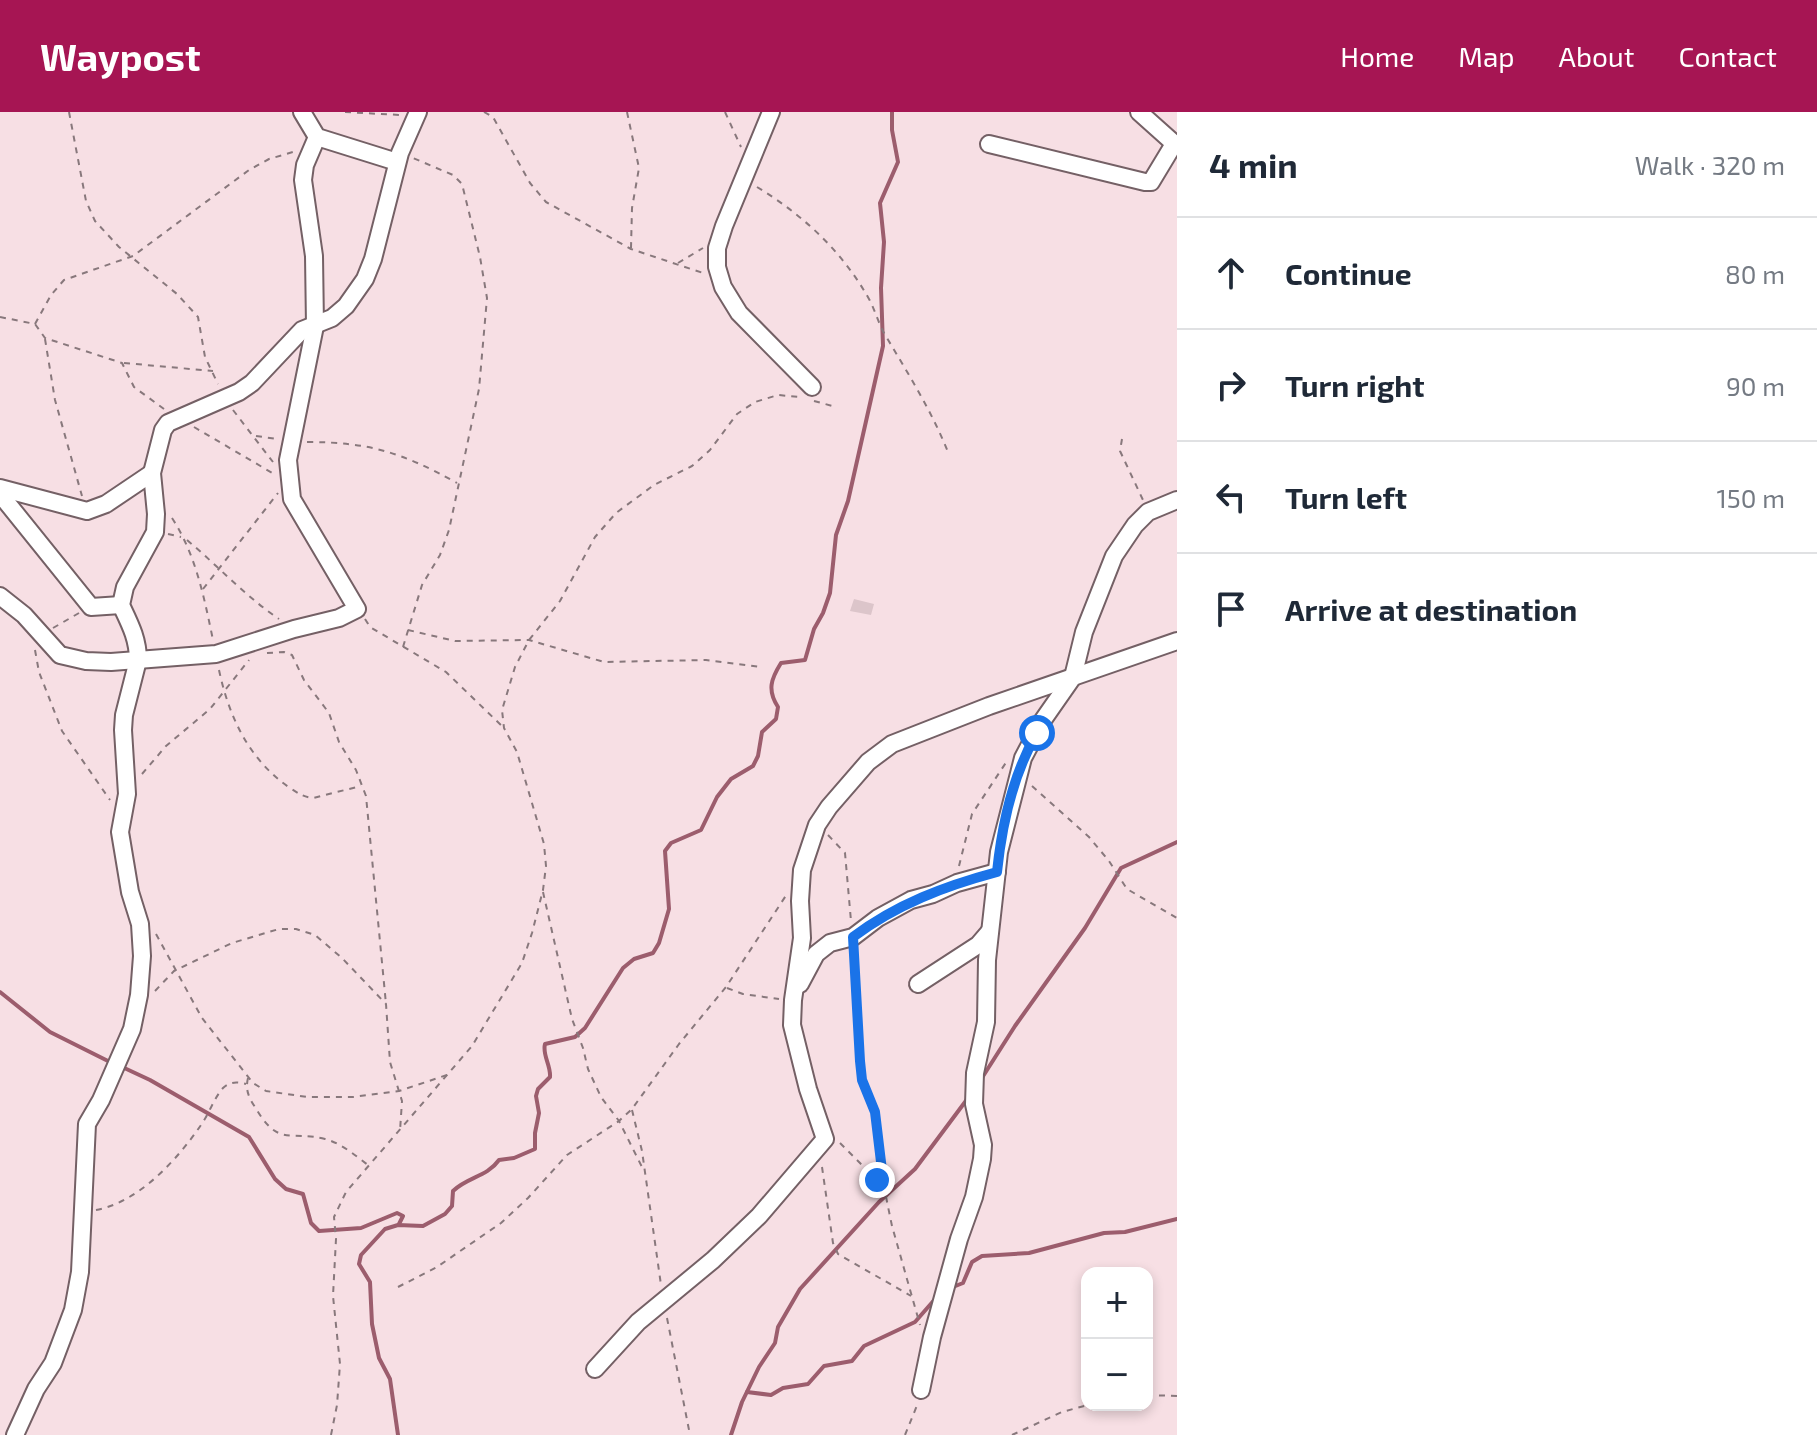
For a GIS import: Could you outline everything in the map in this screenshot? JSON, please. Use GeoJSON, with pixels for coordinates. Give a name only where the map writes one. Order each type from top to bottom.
{"type":"FeatureCollection","features":[{"type":"Feature","properties":{"kind":"street"},"geometry":{"type":"LineString","coordinates":[[0,596],[24,615],[60,655],[69,659],[111,662],[264,648],[294,629],[339,618],[357,609],[292,499],[288,479],[288,460],[315,326],[314,256],[303,180],[313,144],[302,112]]}},
{"type":"Feature","properties":{"kind":"street"},"geometry":{"type":"LineString","coordinates":[[771,112],[717,248],[717,267],[723,287],[739,313],[808,395]]}},
{"type":"Feature","properties":{"kind":"street"},"geometry":{"type":"LineString","coordinates":[[989,144],[1151,182],[1176,145],[1139,112]]}},
{"type":"Feature","properties":{"kind":"street"},"geometry":{"type":"LineString","coordinates":[[15,1435],[36,1389],[53,1363],[73,1310],[80,1272],[87,1124],[132,1029],[141,980],[140,924],[121,846],[121,818],[127,794],[124,715],[138,660],[135,632],[121,605],[125,587],[155,532],[152,473],[163,430],[168,423],[239,392],[252,383],[302,330],[315,326],[346,306],[365,279],[378,242],[407,113]]}},
{"type":"Feature","properties":{"kind":"street"},"geometry":{"type":"LineString","coordinates":[[313,144],[400,152]]}},
{"type":"Feature","properties":{"kind":"street"},"geometry":{"type":"LineString","coordinates":[[0,488],[87,511],[106,504],[152,473]]}},
{"type":"Feature","properties":{"kind":"street"},"geometry":{"type":"LineString","coordinates":[[0,494],[91,607],[121,605]]}},
{"type":"Feature","properties":{"kind":"street"},"geometry":{"type":"LineString","coordinates":[[921,1390],[932,1337],[974,1197],[982,1159],[983,1145],[974,1112],[974,1084],[986,1022],[985,989],[1003,829],[1023,758],[1043,720],[1073,677],[1089,618],[1114,556],[1148,512],[1177,500]]}},
{"type":"Feature","properties":{"kind":"street"},"geometry":{"type":"LineString","coordinates":[[595,1369],[663,1299],[743,1232],[825,1139],[797,1052],[792,1025],[802,938],[802,870],[817,825],[829,807],[868,762],[892,744],[989,706],[1177,641]]}},
{"type":"Feature","properties":{"kind":"street"},"geometry":{"type":"LineString","coordinates":[[793,1000],[820,949],[853,937],[893,909],[957,883],[997,872]]}},
{"type":"Feature","properties":{"kind":"street"},"geometry":{"type":"LineString","coordinates":[[918,984],[978,945],[991,930]]}},
{"type":"Feature","properties":{"kind":"path"},"geometry":{"type":"LineString","coordinates":[[69,112],[86,201],[95,221],[119,247],[177,294],[198,317],[205,357],[223,398],[255,436],[280,478],[161,408],[134,387],[122,363]]}},
{"type":"Feature","properties":{"kind":"path"},"geometry":{"type":"LineString","coordinates":[[345,112],[382,116],[407,113]]}},
{"type":"Feature","properties":{"kind":"path"},"geometry":{"type":"LineString","coordinates":[[484,112],[493,117],[530,183],[546,202],[631,249],[698,271],[723,287]]}},
{"type":"Feature","properties":{"kind":"path"},"geometry":{"type":"LineString","coordinates":[[627,112],[639,168],[632,208],[631,249]]}},
{"type":"Feature","properties":{"kind":"path"},"geometry":{"type":"LineString","coordinates":[[725,112],[749,164]]}},
{"type":"Feature","properties":{"kind":"path"},"geometry":{"type":"LineString","coordinates":[[35,324],[51,295],[64,280],[133,256],[249,170],[313,144]]}},
{"type":"Feature","properties":{"kind":"path"},"geometry":{"type":"LineString","coordinates":[[400,152],[453,175],[462,184],[487,298],[479,389],[449,530],[440,555],[422,585],[403,647]]}},
{"type":"Feature","properties":{"kind":"path"},"geometry":{"type":"LineString","coordinates":[[757,186],[801,216],[845,263],[869,300],[883,331],[937,424],[948,452]]}},
{"type":"Feature","properties":{"kind":"path"},"geometry":{"type":"LineString","coordinates":[[0,317],[35,324],[45,338],[55,400],[87,511]]}},
{"type":"Feature","properties":{"kind":"path"},"geometry":{"type":"LineString","coordinates":[[45,338],[122,363],[213,371]]}},
{"type":"Feature","properties":{"kind":"path"},"geometry":{"type":"LineString","coordinates":[[504,728],[502,710],[507,690],[529,640],[560,601],[595,537],[616,513],[654,485],[692,466],[710,450],[737,414],[755,402],[778,395],[808,395],[836,407]]}},
{"type":"Feature","properties":{"kind":"path"},"geometry":{"type":"LineString","coordinates":[[255,436],[292,441],[351,442],[394,453],[458,484]]}},
{"type":"Feature","properties":{"kind":"path"},"geometry":{"type":"LineString","coordinates":[[1122,439],[1120,451],[1148,512]]}},
{"type":"Feature","properties":{"kind":"path"},"geometry":{"type":"LineString","coordinates":[[202,590],[288,479]]}},
{"type":"Feature","properties":{"kind":"path"},"geometry":{"type":"LineString","coordinates":[[168,512],[184,538],[202,590],[224,692],[240,733],[257,760],[279,780],[305,797],[313,798],[362,785]]}},
{"type":"Feature","properties":{"kind":"path"},"geometry":{"type":"LineString","coordinates":[[155,532],[184,538],[221,569],[252,601],[294,629]]}},
{"type":"Feature","properties":{"kind":"path"},"geometry":{"type":"LineString","coordinates":[[91,607],[42,635],[35,656],[62,731],[121,818]]}},
{"type":"Feature","properties":{"kind":"path"},"geometry":{"type":"LineString","coordinates":[[331,1435],[340,1364],[333,1296],[334,1217],[346,1192],[472,1046],[522,963],[543,890],[546,866],[544,844],[517,752],[504,728],[446,672],[370,627],[357,609]]}},
{"type":"Feature","properties":{"kind":"path"},"geometry":{"type":"LineString","coordinates":[[408,630],[455,641],[529,640],[604,662],[706,660],[761,667]]}},
{"type":"Feature","properties":{"kind":"path"},"geometry":{"type":"LineString","coordinates":[[142,774],[166,746],[187,731],[264,648],[292,655],[304,680],[329,713],[339,742],[366,796],[390,1062],[402,1101],[400,1131]]}},
{"type":"Feature","properties":{"kind":"path"},"geometry":{"type":"LineString","coordinates":[[957,883],[972,814],[1012,755]]}},
{"type":"Feature","properties":{"kind":"path"},"geometry":{"type":"LineString","coordinates":[[1032,788],[1089,837],[1127,889],[1177,918]]}},
{"type":"Feature","properties":{"kind":"path"},"geometry":{"type":"LineString","coordinates":[[817,825],[845,853],[862,1080],[875,1112],[884,1187],[921,1330]]}},
{"type":"Feature","properties":{"kind":"path"},"geometry":{"type":"LineString","coordinates":[[543,890],[572,1019],[588,1069],[644,1170]]}},
{"type":"Feature","properties":{"kind":"path"},"geometry":{"type":"LineString","coordinates":[[398,1287],[437,1267],[501,1223],[567,1155],[632,1109],[679,1044],[726,987],[786,894]]}},
{"type":"Feature","properties":{"kind":"path"},"geometry":{"type":"LineString","coordinates":[[153,993],[174,971],[232,943],[279,929],[296,929],[315,935],[386,1004]]}},
{"type":"Feature","properties":{"kind":"path"},"geometry":{"type":"LineString","coordinates":[[155,932],[202,1018],[253,1083],[266,1091],[281,1095],[353,1097],[399,1091],[448,1075]]}},
{"type":"Feature","properties":{"kind":"path"},"geometry":{"type":"LineString","coordinates":[[726,987],[761,998],[793,1000]]}},
{"type":"Feature","properties":{"kind":"path"},"geometry":{"type":"LineString","coordinates":[[248,1076],[248,1095],[260,1115],[277,1133],[325,1139],[369,1166]]}},
{"type":"Feature","properties":{"kind":"path"},"geometry":{"type":"LineString","coordinates":[[82,1213],[128,1199],[184,1146],[224,1087],[237,1082],[246,1084]]}},
{"type":"Feature","properties":{"kind":"path"},"geometry":{"type":"LineString","coordinates":[[632,1109],[663,1299],[690,1435]]}},
{"type":"Feature","properties":{"kind":"path"},"geometry":{"type":"LineString","coordinates":[[823,1127],[884,1187]]}},
{"type":"Feature","properties":{"kind":"path"},"geometry":{"type":"LineString","coordinates":[[820,1146],[833,1243],[838,1254],[912,1296]]}},
{"type":"Feature","properties":{"kind":"path"},"geometry":{"type":"LineString","coordinates":[[905,1435],[916,1414],[921,1390]]}},
{"type":"Feature","properties":{"kind":"path"},"geometry":{"type":"LineString","coordinates":[[1153,1395],[1177,1396]]}},
{"type":"Feature","properties":{"kind":"path"},"geometry":{"type":"LineString","coordinates":[[1012,1435],[1062,1412],[1081,1407]]}},
{"type":"Feature","properties":{"kind":"building"},"geometry":{"type":"Polygon","coordinates":[[[854,599],[874,604],[871,615],[850,611],[854,599]]]}},
{"type":"Feature","properties":{"kind":"waterway"},"geometry":{"type":"LineString","coordinates":[[398,1435],[390,1379],[379,1358],[372,1324],[370,1282],[359,1264],[361,1255],[385,1229],[398,1225],[423,1226],[445,1214],[452,1206],[453,1191],[459,1186],[489,1170],[499,1160],[514,1158],[535,1149],[539,1113],[536,1096],[538,1089],[550,1077],[545,1044],[575,1037],[585,1028],[623,968],[634,959],[653,953],[669,909],[665,851],[671,843],[701,830],[717,797],[731,779],[753,766],[762,732],[776,719],[778,707],[771,690],[775,674],[781,663],[805,660],[814,629],[823,613],[830,593],[836,535],[848,501],[883,346],[881,288],[884,242],[880,203],[898,162],[892,112]]}},
{"type":"Feature","properties":{"kind":"waterway"},"geometry":{"type":"LineString","coordinates":[[980,1081],[1085,928],[1121,868],[1177,842]]}},
{"type":"Feature","properties":{"kind":"waterway"},"geometry":{"type":"LineString","coordinates":[[0,992],[50,1032],[112,1063]]}},
{"type":"Feature","properties":{"kind":"waterway"},"geometry":{"type":"LineString","coordinates":[[120,1066],[249,1137],[275,1179],[286,1189],[303,1194],[311,1223],[319,1231],[361,1228],[397,1213],[403,1216],[399,1224]]}},
{"type":"Feature","properties":{"kind":"waterway"},"geometry":{"type":"LineString","coordinates":[[731,1435],[742,1402],[775,1343],[778,1327],[800,1289],[879,1202],[915,1169],[968,1098]]}},
{"type":"Feature","properties":{"kind":"waterway"},"geometry":{"type":"LineString","coordinates":[[953,1287],[963,1283],[972,1262],[982,1256],[1029,1253],[1104,1233],[1125,1232],[1177,1219]]}},
{"type":"Feature","properties":{"kind":"waterway"},"geometry":{"type":"LineString","coordinates":[[747,1392],[771,1395],[783,1388],[808,1384],[824,1366],[852,1361],[864,1346],[915,1322],[936,1298]]}},
{"type":"Feature","properties":{"kind":"route"},"geometry":{"type":"LineString","coordinates":[[877,1180],[884,1187],[875,1112],[862,1080],[853,937],[878,918],[911,900],[997,872],[1003,829],[1023,758],[1037,733]]}}]}
